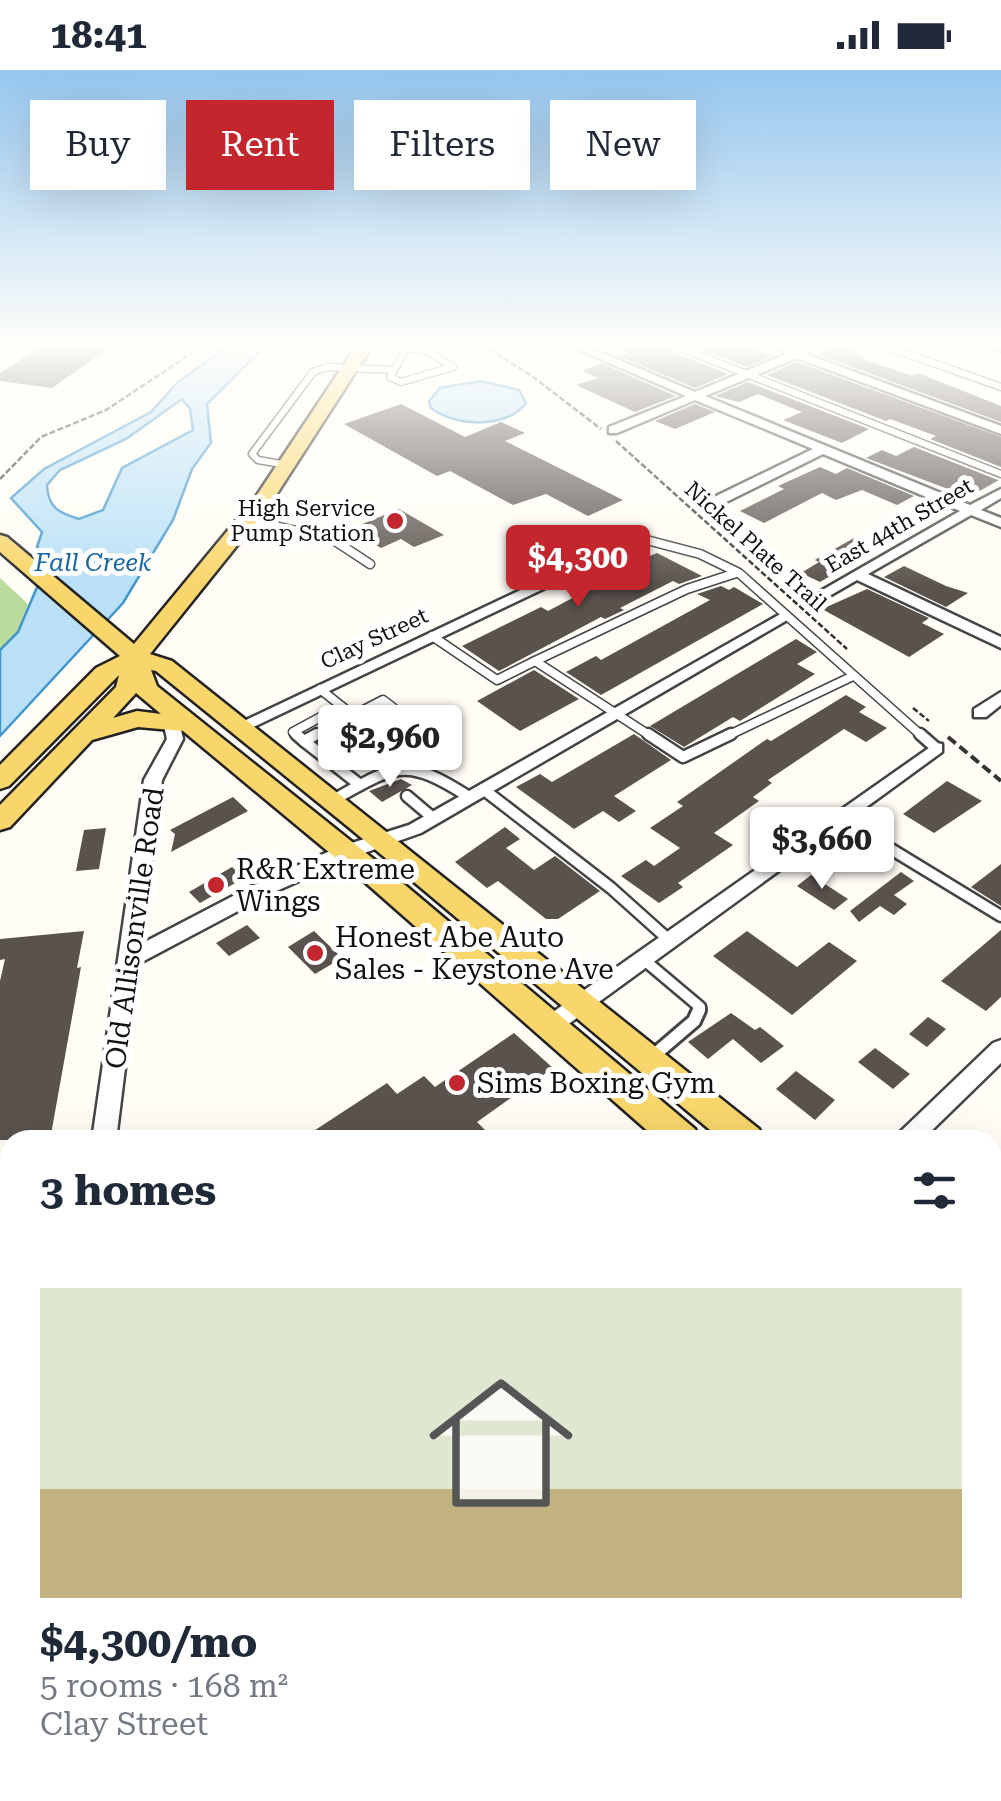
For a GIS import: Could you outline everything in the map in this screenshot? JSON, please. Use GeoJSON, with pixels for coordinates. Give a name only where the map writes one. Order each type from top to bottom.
{"type":"FeatureCollection","features":[{"type":"Feature","properties":{"kind":"main road"},"geometry":{"type":"LineString","coordinates":[[0,780],[104,673],[135,657],[248,520],[312,426]]}},
{"type":"Feature","properties":{"kind":"main road"},"geometry":{"type":"LineString","coordinates":[[0,542],[135,657],[164,666],[383,840],[735,1130]]}},
{"type":"Feature","properties":{"kind":"main road"},"geometry":{"type":"LineString","coordinates":[[135,657],[146,688],[175,718],[346,852],[672,1130]]}},
{"type":"Feature","properties":{"kind":"main road"},"geometry":{"type":"LineString","coordinates":[[0,821],[127,689],[135,657]]}},
{"type":"Feature","properties":{"kind":"main road"},"geometry":{"type":"LineString","coordinates":[[86,734],[138,719],[175,718]]}},
{"type":"Feature","properties":{"kind":"street"},"geometry":{"type":"LineString","coordinates":[[613,430],[623,426]]}},
{"type":"Feature","properties":{"kind":"street"},"geometry":{"type":"LineString","coordinates":[[767,426],[1001,523]]}},
{"type":"Feature","properties":{"kind":"street"},"geometry":{"type":"LineString","coordinates":[[715,502],[823,449]]}},
{"type":"Feature","properties":{"kind":"street","name":"East 44th Street"},"geometry":{"type":"LineString","coordinates":[[819,596],[1001,493]]}},
{"type":"Feature","properties":{"kind":"street","name":"Clay Street"},"geometry":{"type":"LineString","coordinates":[[238,728],[639,538]]}},
{"type":"Feature","properties":{"kind":"street"},"geometry":{"type":"LineString","coordinates":[[858,574],[1001,643]]}},
{"type":"Feature","properties":{"kind":"street"},"geometry":{"type":"LineString","coordinates":[[130,959],[265,888],[433,818],[792,611]]}},
{"type":"Feature","properties":{"kind":"street"},"geometry":{"type":"LineString","coordinates":[[980,713],[1001,697]]}},
{"type":"Feature","properties":{"kind":"street","name":"Old Allisonville Road"},"geometry":{"type":"LineString","coordinates":[[105,1130],[153,780],[175,740],[175,718]]}},
{"type":"Feature","properties":{"kind":"street"},"geometry":{"type":"LineString","coordinates":[[551,1025],[840,818],[940,740]]}},
{"type":"Feature","properties":{"kind":"street"},"geometry":{"type":"LineString","coordinates":[[917,1130],[1001,1049]]}},
{"type":"Feature","properties":{"kind":"lane"},"geometry":{"type":"LineString","coordinates":[[273,426],[252,454],[258,460],[287,465]]}},
{"type":"Feature","properties":{"kind":"lane"},"geometry":{"type":"LineString","coordinates":[[879,426],[1001,474]]}},
{"type":"Feature","properties":{"kind":"lane"},"geometry":{"type":"LineString","coordinates":[[248,520],[332,539],[370,564]]}},
{"type":"Feature","properties":{"kind":"lane"},"geometry":{"type":"LineString","coordinates":[[639,538],[690,548],[771,596],[792,611],[853,676],[940,740]]}},
{"type":"Feature","properties":{"kind":"lane"},"geometry":{"type":"LineString","coordinates":[[432,636],[497,680],[687,588],[736,573]]}},
{"type":"Feature","properties":{"kind":"lane"},"geometry":{"type":"LineString","coordinates":[[535,661],[683,756],[853,676]]}},
{"type":"Feature","properties":{"kind":"lane"},"geometry":{"type":"LineString","coordinates":[[320,689],[353,716]]}},
{"type":"Feature","properties":{"kind":"lane"},"geometry":{"type":"LineString","coordinates":[[304,741],[383,700],[406,717]]}},
{"type":"Feature","properties":{"kind":"lane"},"geometry":{"type":"LineString","coordinates":[[341,706],[293,732],[360,785]]}},
{"type":"Feature","properties":{"kind":"lane"},"geometry":{"type":"LineString","coordinates":[[332,800],[394,766],[433,772],[476,793],[611,888],[669,940]]}},
{"type":"Feature","properties":{"kind":"lane"},"geometry":{"type":"LineString","coordinates":[[407,796],[433,818]]}},
{"type":"Feature","properties":{"kind":"lane"},"geometry":{"type":"LineString","coordinates":[[840,818],[1001,916]]}},
{"type":"Feature","properties":{"kind":"lane"},"geometry":{"type":"LineString","coordinates":[[643,959],[700,1007],[694,1020],[650,1059]]}},
{"type":"Feature","properties":{"kind":"path"},"geometry":{"type":"LineString","coordinates":[[0,479],[41,437],[68,426]]}},
{"type":"Feature","properties":{"kind":"path","name":"Nickel Plate Trail"},"geometry":{"type":"LineString","coordinates":[[595,426],[792,611],[848,650]]}},
{"type":"Feature","properties":{"kind":"path"},"geometry":{"type":"LineString","coordinates":[[792,611],[819,596]]}},
{"type":"Feature","properties":{"kind":"path"},"geometry":{"type":"LineString","coordinates":[[906,702],[931,722]]}},
{"type":"Feature","properties":{"kind":"path"},"geometry":{"type":"LineString","coordinates":[[940,740],[1001,781]]}},
{"type":"Feature","properties":{"kind":"green space"},"geometry":{"type":"Polygon","coordinates":[[[0,578],[28,604],[18,632],[0,650],[0,578]]]}},
{"type":"Feature","properties":{"kind":"water","name":"Fall Creek"},"geometry":{"type":"Polygon","coordinates":[[[125,426],[145,426],[126,439],[60,470],[47,485],[52,504],[60,512],[79,519],[103,510],[122,468],[193,430],[192,426],[209,426],[211,443],[192,469],[173,520],[123,603],[0,736],[0,650],[18,632],[49,559],[37,547],[42,532],[11,498],[44,469],[125,426]]]}},
{"type":"Feature","properties":{"kind":"building"},"geometry":{"type":"Polygon","coordinates":[[[347,426],[443,426],[465,437],[492,426],[509,426],[525,433],[505,441],[623,500],[588,516],[546,494],[513,505],[450,471],[437,476],[347,426]]]}},
{"type":"Feature","properties":{"kind":"building"},"geometry":{"type":"Polygon","coordinates":[[[798,426],[869,429],[842,443],[798,426]]]}},
{"type":"Feature","properties":{"kind":"building"},"geometry":{"type":"Polygon","coordinates":[[[908,426],[970,426],[1001,437],[1001,467],[930,439],[936,436],[908,426]]]}},
{"type":"Feature","properties":{"kind":"building"},"geometry":{"type":"Polygon","coordinates":[[[914,447],[999,480],[969,497],[866,458],[882,450],[896,456],[914,447]]]}},
{"type":"Feature","properties":{"kind":"building"},"geometry":{"type":"Polygon","coordinates":[[[820,467],[836,474],[847,468],[914,496],[897,505],[862,490],[836,500],[822,493],[764,523],[740,511],[784,489],[778,486],[820,467]]]}},
{"type":"Feature","properties":{"kind":"building","name":"High Service Pump Station"},"geometry":{"type":"Polygon","coordinates":[[[399,509],[444,535],[414,547],[401,539],[381,548],[350,529],[399,509]]]}},
{"type":"Feature","properties":{"kind":"building"},"geometry":{"type":"Polygon","coordinates":[[[854,538],[872,546],[843,563],[849,565],[820,582],[801,573],[819,562],[815,560],[854,538]]]}},
{"type":"Feature","properties":{"kind":"building"},"geometry":{"type":"Polygon","coordinates":[[[657,553],[702,576],[679,584],[673,581],[620,608],[624,610],[605,619],[601,617],[499,671],[462,646],[541,607],[548,611],[580,594],[569,587],[592,576],[596,578],[657,553]]]}},
{"type":"Feature","properties":{"kind":"building"},"geometry":{"type":"Polygon","coordinates":[[[904,566],[968,593],[946,607],[884,577],[904,566]]]}},
{"type":"Feature","properties":{"kind":"building"},"geometry":{"type":"Polygon","coordinates":[[[721,586],[729,590],[734,587],[763,604],[601,695],[566,672],[596,656],[601,660],[710,600],[697,594],[721,586]]]}},
{"type":"Feature","properties":{"kind":"building"},"geometry":{"type":"Polygon","coordinates":[[[867,589],[929,618],[922,623],[944,634],[909,657],[822,609],[867,589]]]}},
{"type":"Feature","properties":{"kind":"building"},"geometry":{"type":"Polygon","coordinates":[[[796,639],[817,652],[797,664],[815,674],[740,721],[733,717],[684,747],[650,726],[796,639]]]}},
{"type":"Feature","properties":{"kind":"building"},"geometry":{"type":"Polygon","coordinates":[[[534,670],[579,699],[520,731],[477,701],[534,670]]]}},
{"type":"Feature","properties":{"kind":"building"},"geometry":{"type":"Polygon","coordinates":[[[846,695],[866,707],[859,712],[887,728],[866,742],[844,729],[768,780],[772,783],[753,797],[759,801],[714,833],[733,845],[678,883],[683,887],[659,903],[621,876],[646,860],[654,866],[680,848],[650,828],[683,806],[677,802],[767,739],[771,741],[846,695]]]}},
{"type":"Feature","properties":{"kind":"building"},"geometry":{"type":"Polygon","coordinates":[[[634,734],[671,760],[614,796],[636,811],[619,822],[603,811],[574,829],[516,787],[540,774],[552,782],[634,734]]]}},
{"type":"Feature","properties":{"kind":"building"},"geometry":{"type":"Polygon","coordinates":[[[401,779],[412,785],[382,802],[369,791],[401,779]]]}},
{"type":"Feature","properties":{"kind":"building"},"geometry":{"type":"Polygon","coordinates":[[[947,781],[982,801],[934,833],[903,814],[947,781]]]}},
{"type":"Feature","properties":{"kind":"building"},"geometry":{"type":"Polygon","coordinates":[[[233,797],[248,811],[171,852],[175,834],[170,830],[233,797]]]}},
{"type":"Feature","properties":{"kind":"building"},"geometry":{"type":"Polygon","coordinates":[[[505,827],[520,839],[506,848],[534,870],[555,856],[600,891],[558,919],[546,919],[498,881],[487,888],[455,862],[505,827]]]}},
{"type":"Feature","properties":{"kind":"building"},"geometry":{"type":"Polygon","coordinates":[[[106,828],[99,869],[76,871],[84,830],[106,828]]]}},
{"type":"Feature","properties":{"kind":"building"},"geometry":{"type":"Polygon","coordinates":[[[1001,864],[1001,906],[971,887],[1001,864]]]}},
{"type":"Feature","properties":{"kind":"building","name":"R&R Extreme Wings"},"geometry":{"type":"Polygon","coordinates":[[[232,867],[244,878],[200,903],[189,892],[232,867]]]}},
{"type":"Feature","properties":{"kind":"building"},"geometry":{"type":"Polygon","coordinates":[[[901,872],[914,881],[894,895],[907,904],[894,915],[880,906],[859,922],[850,911],[901,872]]]}},
{"type":"Feature","properties":{"kind":"building"},"geometry":{"type":"Polygon","coordinates":[[[811,875],[848,899],[834,910],[797,886],[811,875]]]}},
{"type":"Feature","properties":{"kind":"building"},"geometry":{"type":"Polygon","coordinates":[[[247,925],[260,938],[229,956],[216,943],[247,925]]]}},
{"type":"Feature","properties":{"kind":"building"},"geometry":{"type":"Polygon","coordinates":[[[1001,930],[1001,997],[986,1011],[941,981],[1001,930]]]}},
{"type":"Feature","properties":{"kind":"building"},"geometry":{"type":"Polygon","coordinates":[[[84,931],[52,1130],[0,1130],[0,981],[5,959],[0,960],[0,939],[84,931]]]}},
{"type":"Feature","properties":{"kind":"building","name":"Honest Abe Auto Sales - Keystone Ave"},"geometry":{"type":"Polygon","coordinates":[[[314,931],[342,958],[315,974],[288,947],[314,931]]]}},
{"type":"Feature","properties":{"kind":"building"},"geometry":{"type":"Polygon","coordinates":[[[747,931],[797,967],[829,942],[857,961],[792,1015],[713,956],[747,931]]]}},
{"type":"Feature","properties":{"kind":"building"},"geometry":{"type":"Polygon","coordinates":[[[731,1013],[755,1030],[760,1027],[784,1046],[761,1063],[733,1039],[708,1059],[688,1042],[731,1013]]]}},
{"type":"Feature","properties":{"kind":"building"},"geometry":{"type":"Polygon","coordinates":[[[928,1017],[946,1029],[927,1047],[909,1034],[928,1017]]]}},
{"type":"Feature","properties":{"kind":"building"},"geometry":{"type":"Polygon","coordinates":[[[514,1033],[553,1068],[477,1122],[485,1130],[315,1130],[387,1083],[397,1094],[424,1076],[435,1087],[514,1033]]]}},
{"type":"Feature","properties":{"kind":"building"},"geometry":{"type":"Polygon","coordinates":[[[875,1048],[910,1074],[893,1089],[858,1062],[875,1048]]]}},
{"type":"Feature","properties":{"kind":"building"},"geometry":{"type":"Polygon","coordinates":[[[796,1071],[835,1100],[815,1120],[776,1089],[796,1071]]]}},
{"type":"Feature","properties":{"kind":"place","name":"High Service Pump Station"},"geometry":{"type":"Point","coordinates":[395,521]}},
{"type":"Feature","properties":{"kind":"place","name":"R&R Extreme Wings"},"geometry":{"type":"Point","coordinates":[216,885]}},
{"type":"Feature","properties":{"kind":"place","name":"Honest Abe Auto Sales - Keystone Ave"},"geometry":{"type":"Point","coordinates":[315,953]}},
{"type":"Feature","properties":{"kind":"place","name":"Sims Boxing Gym"},"geometry":{"type":"Point","coordinates":[457,1083]}}]}
